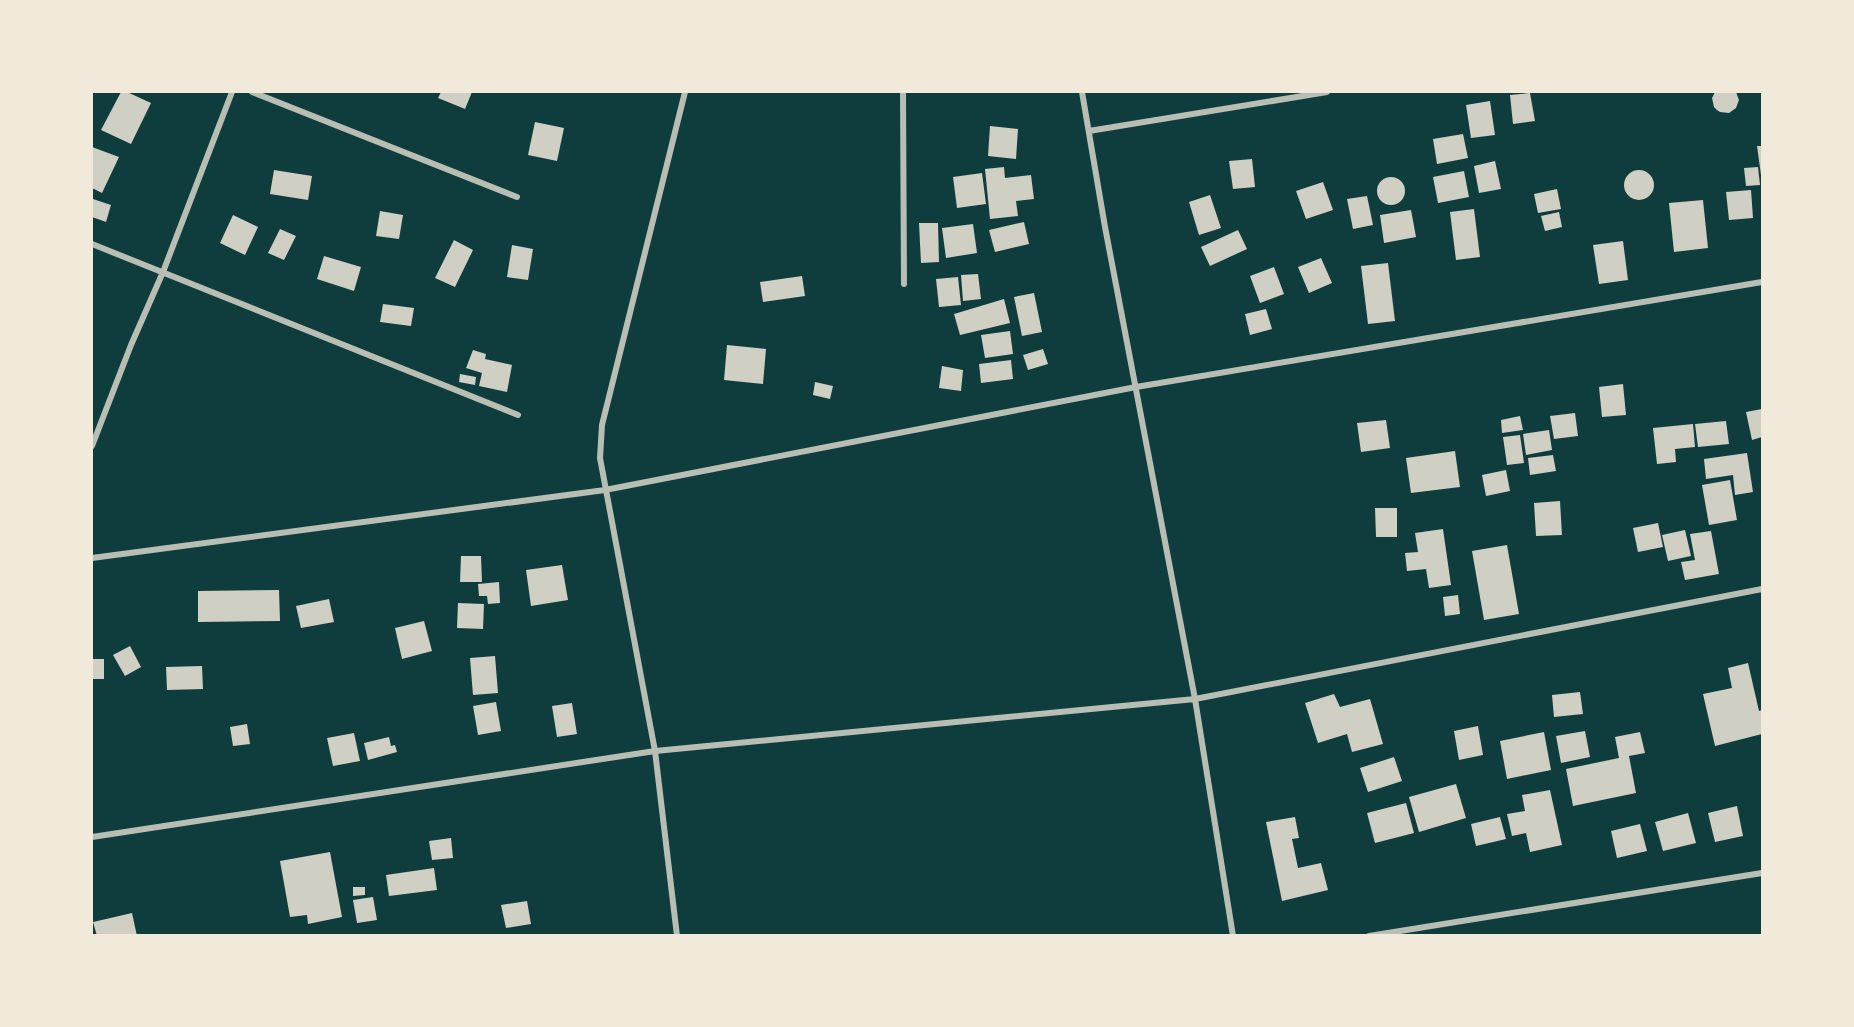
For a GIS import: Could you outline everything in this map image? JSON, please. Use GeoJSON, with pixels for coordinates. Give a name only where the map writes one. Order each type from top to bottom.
{"type":"FeatureCollection","features":[{"type":"Feature","properties":{"kind":"street"},"geometry":{"type":"LineString","coordinates":[[92,447],[131,345],[163,272],[232,92]]}},
{"type":"Feature","properties":{"kind":"street"},"geometry":{"type":"LineString","coordinates":[[252,92],[517,197]]}},
{"type":"Feature","properties":{"kind":"street"},"geometry":{"type":"LineString","coordinates":[[677,936],[655,751],[600,458],[602,425],[685,92]]}},
{"type":"Feature","properties":{"kind":"street"},"geometry":{"type":"LineString","coordinates":[[903,92],[904,284]]}},
{"type":"Feature","properties":{"kind":"street"},"geometry":{"type":"LineString","coordinates":[[1082,92],[1105,227],[1195,699],[1233,936]]}},
{"type":"Feature","properties":{"kind":"street"},"geometry":{"type":"LineString","coordinates":[[1089,131],[1327,92]]}},
{"type":"Feature","properties":{"kind":"street"},"geometry":{"type":"LineString","coordinates":[[92,244],[518,415]]}},
{"type":"Feature","properties":{"kind":"street"},"geometry":{"type":"LineString","coordinates":[[92,558],[605,490],[1136,387],[1762,282]]}},
{"type":"Feature","properties":{"kind":"street"},"geometry":{"type":"LineString","coordinates":[[92,837],[655,751],[1195,699],[1762,589]]}},
{"type":"Feature","properties":{"kind":"street"},"geometry":{"type":"LineString","coordinates":[[1369,936],[1762,873]]}},
{"type":"Feature","properties":{"kind":"building"},"geometry":{"type":"Polygon","coordinates":[[[121,92],[127,92],[151,103],[131,144],[101,130],[121,92]]]}},
{"type":"Feature","properties":{"kind":"building"},"geometry":{"type":"Polygon","coordinates":[[[441,92],[472,92],[465,109],[438,98],[441,92]]]}},
{"type":"Feature","properties":{"kind":"building"},"geometry":{"type":"Polygon","coordinates":[[[1715,92],[1736,92],[1739,100],[1736,108],[1729,113],[1717,110],[1712,98],[1715,92]]]}},
{"type":"Feature","properties":{"kind":"building"},"geometry":{"type":"Polygon","coordinates":[[[1530,93],[1535,121],[1513,124],[1510,95],[1530,93]]]}},
{"type":"Feature","properties":{"kind":"building"},"geometry":{"type":"Polygon","coordinates":[[[1490,101],[1495,135],[1471,138],[1466,105],[1490,101]]]}},
{"type":"Feature","properties":{"kind":"building"},"geometry":{"type":"Polygon","coordinates":[[[535,122],[564,128],[557,161],[528,155],[535,122]]]}},
{"type":"Feature","properties":{"kind":"building"},"geometry":{"type":"Polygon","coordinates":[[[990,126],[1018,129],[1016,159],[988,156],[990,126]]]}},
{"type":"Feature","properties":{"kind":"building"},"geometry":{"type":"Polygon","coordinates":[[[1463,134],[1468,158],[1437,164],[1433,139],[1463,134]]]}},
{"type":"Feature","properties":{"kind":"building"},"geometry":{"type":"Polygon","coordinates":[[[1757,146],[1762,146],[1761,175],[1757,146]]]}},
{"type":"Feature","properties":{"kind":"building"},"geometry":{"type":"Polygon","coordinates":[[[92,147],[119,157],[102,193],[92,188],[92,147]]]}},
{"type":"Feature","properties":{"kind":"building"},"geometry":{"type":"Polygon","coordinates":[[[1252,159],[1255,187],[1233,189],[1229,161],[1252,159]]]}},
{"type":"Feature","properties":{"kind":"building"},"geometry":{"type":"Polygon","coordinates":[[[1495,161],[1501,189],[1479,193],[1474,166],[1495,161]]]}},
{"type":"Feature","properties":{"kind":"building"},"geometry":{"type":"Polygon","coordinates":[[[1004,167],[1005,178],[1031,175],[1034,199],[1016,201],[1018,216],[990,219],[985,169],[1004,167]]]}},
{"type":"Feature","properties":{"kind":"building"},"geometry":{"type":"Polygon","coordinates":[[[1758,167],[1760,185],[1746,186],[1744,168],[1758,167]]]}},
{"type":"Feature","properties":{"kind":"building"},"geometry":{"type":"Polygon","coordinates":[[[274,170],[312,176],[308,200],[270,194],[274,170]]]}},
{"type":"Feature","properties":{"kind":"building"},"geometry":{"type":"Polygon","coordinates":[[[1639,170],[1650,174],[1654,185],[1650,196],[1639,200],[1628,196],[1624,185],[1628,174],[1639,170]]]}},
{"type":"Feature","properties":{"kind":"building"},"geometry":{"type":"Polygon","coordinates":[[[1464,171],[1469,197],[1438,203],[1433,177],[1464,171]]]}},
{"type":"Feature","properties":{"kind":"building"},"geometry":{"type":"Polygon","coordinates":[[[982,173],[986,204],[957,208],[953,177],[982,173]]]}},
{"type":"Feature","properties":{"kind":"building"},"geometry":{"type":"Polygon","coordinates":[[[1391,177],[1401,181],[1405,191],[1401,201],[1391,205],[1381,201],[1377,191],[1381,181],[1391,177]]]}},
{"type":"Feature","properties":{"kind":"building"},"geometry":{"type":"Polygon","coordinates":[[[1323,182],[1333,210],[1306,219],[1296,191],[1323,182]]]}},
{"type":"Feature","properties":{"kind":"building"},"geometry":{"type":"Polygon","coordinates":[[[1557,189],[1561,209],[1538,213],[1534,194],[1557,189]]]}},
{"type":"Feature","properties":{"kind":"building"},"geometry":{"type":"Polygon","coordinates":[[[1751,190],[1753,218],[1729,220],[1726,192],[1751,190]]]}},
{"type":"Feature","properties":{"kind":"building"},"geometry":{"type":"Polygon","coordinates":[[[1210,195],[1221,228],[1199,235],[1189,202],[1210,195]]]}},
{"type":"Feature","properties":{"kind":"building"},"geometry":{"type":"Polygon","coordinates":[[[1367,196],[1373,225],[1353,229],[1347,199],[1367,196]]]}},
{"type":"Feature","properties":{"kind":"building"},"geometry":{"type":"Polygon","coordinates":[[[93,199],[111,205],[106,222],[92,217],[93,199]]]}},
{"type":"Feature","properties":{"kind":"building"},"geometry":{"type":"Polygon","coordinates":[[[1703,200],[1708,248],[1674,252],[1669,203],[1703,200]]]}},
{"type":"Feature","properties":{"kind":"building"},"geometry":{"type":"Polygon","coordinates":[[[1474,209],[1480,257],[1456,260],[1450,212],[1474,209]]]}},
{"type":"Feature","properties":{"kind":"building"},"geometry":{"type":"Polygon","coordinates":[[[1411,210],[1416,237],[1384,243],[1380,215],[1411,210]]]}},
{"type":"Feature","properties":{"kind":"building"},"geometry":{"type":"Polygon","coordinates":[[[380,211],[403,215],[399,239],[376,236],[380,211]]]}},
{"type":"Feature","properties":{"kind":"building"},"geometry":{"type":"Polygon","coordinates":[[[1559,212],[1562,227],[1545,231],[1541,216],[1559,212]]]}},
{"type":"Feature","properties":{"kind":"building"},"geometry":{"type":"Polygon","coordinates":[[[233,215],[258,227],[245,255],[220,243],[233,215]]]}},
{"type":"Feature","properties":{"kind":"building"},"geometry":{"type":"Polygon","coordinates":[[[1024,222],[1029,244],[995,252],[989,230],[1024,222]]]}},
{"type":"Feature","properties":{"kind":"building"},"geometry":{"type":"Polygon","coordinates":[[[919,223],[938,223],[939,262],[921,263],[919,223]]]}},
{"type":"Feature","properties":{"kind":"building"},"geometry":{"type":"Polygon","coordinates":[[[973,224],[977,253],[946,258],[942,228],[973,224]]]}},
{"type":"Feature","properties":{"kind":"building"},"geometry":{"type":"Polygon","coordinates":[[[280,229],[296,236],[284,260],[268,253],[280,229]]]}},
{"type":"Feature","properties":{"kind":"building"},"geometry":{"type":"Polygon","coordinates":[[[1238,230],[1247,249],[1210,266],[1201,247],[1238,230]]]}},
{"type":"Feature","properties":{"kind":"building"},"geometry":{"type":"Polygon","coordinates":[[[454,240],[473,250],[455,287],[435,278],[454,240]]]}},
{"type":"Feature","properties":{"kind":"building"},"geometry":{"type":"Polygon","coordinates":[[[1623,241],[1628,280],[1599,284],[1593,245],[1623,241]]]}},
{"type":"Feature","properties":{"kind":"building"},"geometry":{"type":"Polygon","coordinates":[[[512,245],[533,249],[528,280],[507,277],[512,245]]]}},
{"type":"Feature","properties":{"kind":"building"},"geometry":{"type":"Polygon","coordinates":[[[324,256],[361,267],[354,291],[317,279],[324,256]]]}},
{"type":"Feature","properties":{"kind":"building"},"geometry":{"type":"Polygon","coordinates":[[[1321,258],[1332,283],[1309,293],[1298,267],[1321,258]]]}},
{"type":"Feature","properties":{"kind":"building"},"geometry":{"type":"Polygon","coordinates":[[[1388,263],[1395,321],[1368,324],[1361,266],[1388,263]]]}},
{"type":"Feature","properties":{"kind":"building"},"geometry":{"type":"Polygon","coordinates":[[[1274,267],[1284,294],[1260,303],[1250,276],[1274,267]]]}},
{"type":"Feature","properties":{"kind":"building"},"geometry":{"type":"Polygon","coordinates":[[[978,274],[981,299],[963,301],[961,275],[978,274]]]}},
{"type":"Feature","properties":{"kind":"building"},"geometry":{"type":"Polygon","coordinates":[[[802,276],[805,296],[763,302],[760,282],[802,276]]]}},
{"type":"Feature","properties":{"kind":"building"},"geometry":{"type":"Polygon","coordinates":[[[958,277],[961,305],[939,307],[936,279],[958,277]]]}},
{"type":"Feature","properties":{"kind":"building"},"geometry":{"type":"Polygon","coordinates":[[[1034,293],[1042,332],[1022,336],[1014,297],[1034,293]]]}},
{"type":"Feature","properties":{"kind":"building"},"geometry":{"type":"Polygon","coordinates":[[[1004,299],[1010,323],[960,335],[954,314],[1004,299]]]}},
{"type":"Feature","properties":{"kind":"building"},"geometry":{"type":"Polygon","coordinates":[[[383,304],[414,308],[411,326],[380,322],[383,304]]]}},
{"type":"Feature","properties":{"kind":"building"},"geometry":{"type":"Polygon","coordinates":[[[1266,309],[1272,329],[1250,335],[1245,314],[1266,309]]]}},
{"type":"Feature","properties":{"kind":"building"},"geometry":{"type":"Polygon","coordinates":[[[1010,331],[1013,354],[985,358],[981,335],[1010,331]]]}},
{"type":"Feature","properties":{"kind":"building"},"geometry":{"type":"Polygon","coordinates":[[[727,345],[766,349],[763,384],[724,380],[727,345]]]}},
{"type":"Feature","properties":{"kind":"building"},"geometry":{"type":"Polygon","coordinates":[[[1043,349],[1048,364],[1028,370],[1023,355],[1043,349]]]}},
{"type":"Feature","properties":{"kind":"building"},"geometry":{"type":"Polygon","coordinates":[[[473,350],[486,354],[485,359],[512,365],[507,392],[479,386],[482,373],[466,368],[473,350]]]}},
{"type":"Feature","properties":{"kind":"building"},"geometry":{"type":"Polygon","coordinates":[[[1011,360],[1013,379],[981,383],[979,364],[1011,360]]]}},
{"type":"Feature","properties":{"kind":"building"},"geometry":{"type":"Polygon","coordinates":[[[942,366],[963,370],[961,391],[939,388],[942,366]]]}},
{"type":"Feature","properties":{"kind":"building"},"geometry":{"type":"Polygon","coordinates":[[[460,374],[476,377],[475,385],[459,382],[460,374]]]}},
{"type":"Feature","properties":{"kind":"building"},"geometry":{"type":"Polygon","coordinates":[[[815,382],[833,386],[830,399],[813,395],[815,382]]]}},
{"type":"Feature","properties":{"kind":"building"},"geometry":{"type":"Polygon","coordinates":[[[1623,384],[1626,415],[1602,417],[1599,387],[1623,384]]]}},
{"type":"Feature","properties":{"kind":"building"},"geometry":{"type":"Polygon","coordinates":[[[1762,409],[1762,437],[1752,440],[1746,412],[1762,409]]]}},
{"type":"Feature","properties":{"kind":"building"},"geometry":{"type":"Polygon","coordinates":[[[1575,413],[1578,436],[1554,439],[1550,416],[1575,413]]]}},
{"type":"Feature","properties":{"kind":"building"},"geometry":{"type":"Polygon","coordinates":[[[1520,416],[1523,430],[1502,433],[1501,420],[1520,416]]]}},
{"type":"Feature","properties":{"kind":"building"},"geometry":{"type":"Polygon","coordinates":[[[1386,420],[1390,448],[1361,452],[1357,423],[1386,420]]]}},
{"type":"Feature","properties":{"kind":"building"},"geometry":{"type":"Polygon","coordinates":[[[1726,421],[1729,444],[1698,447],[1695,424],[1726,421]]]}},
{"type":"Feature","properties":{"kind":"building"},"geometry":{"type":"Polygon","coordinates":[[[1693,424],[1695,447],[1675,449],[1676,462],[1657,464],[1653,428],[1693,424]]]}},
{"type":"Feature","properties":{"kind":"building"},"geometry":{"type":"Polygon","coordinates":[[[1549,430],[1552,450],[1526,455],[1523,434],[1549,430]]]}},
{"type":"Feature","properties":{"kind":"building"},"geometry":{"type":"Polygon","coordinates":[[[1520,435],[1524,463],[1507,465],[1503,437],[1520,435]]]}},
{"type":"Feature","properties":{"kind":"building"},"geometry":{"type":"Polygon","coordinates":[[[1455,451],[1460,487],[1411,493],[1406,458],[1455,451]]]}},
{"type":"Feature","properties":{"kind":"building"},"geometry":{"type":"Polygon","coordinates":[[[1747,453],[1753,492],[1735,495],[1733,475],[1706,479],[1704,459],[1747,453]]]}},
{"type":"Feature","properties":{"kind":"building"},"geometry":{"type":"Polygon","coordinates":[[[1553,455],[1556,471],[1530,475],[1528,458],[1553,455]]]}},
{"type":"Feature","properties":{"kind":"building"},"geometry":{"type":"Polygon","coordinates":[[[1506,470],[1510,491],[1486,496],[1482,475],[1506,470]]]}},
{"type":"Feature","properties":{"kind":"building"},"geometry":{"type":"Polygon","coordinates":[[[1730,480],[1737,520],[1709,525],[1702,485],[1730,480]]]}},
{"type":"Feature","properties":{"kind":"building"},"geometry":{"type":"Polygon","coordinates":[[[1560,501],[1562,535],[1536,536],[1534,503],[1560,501]]]}},
{"type":"Feature","properties":{"kind":"building"},"geometry":{"type":"Polygon","coordinates":[[[1375,508],[1397,508],[1397,537],[1376,537],[1375,508]]]}},
{"type":"Feature","properties":{"kind":"building"},"geometry":{"type":"Polygon","coordinates":[[[1658,523],[1663,547],[1638,552],[1633,528],[1658,523]]]}},
{"type":"Feature","properties":{"kind":"building"},"geometry":{"type":"Polygon","coordinates":[[[1443,529],[1451,585],[1429,588],[1426,569],[1407,571],[1405,553],[1418,552],[1415,533],[1443,529]]]}},
{"type":"Feature","properties":{"kind":"building"},"geometry":{"type":"Polygon","coordinates":[[[1685,530],[1691,556],[1668,561],[1662,535],[1685,530]]]}},
{"type":"Feature","properties":{"kind":"building"},"geometry":{"type":"Polygon","coordinates":[[[1711,531],[1719,574],[1685,580],[1681,562],[1695,560],[1690,534],[1711,531]]]}},
{"type":"Feature","properties":{"kind":"building"},"geometry":{"type":"Polygon","coordinates":[[[1507,545],[1519,614],[1484,620],[1472,551],[1507,545]]]}},
{"type":"Feature","properties":{"kind":"building"},"geometry":{"type":"Polygon","coordinates":[[[461,556],[481,556],[482,582],[460,582],[461,556]]]}},
{"type":"Feature","properties":{"kind":"building"},"geometry":{"type":"Polygon","coordinates":[[[562,565],[568,600],[531,606],[526,570],[562,565]]]}},
{"type":"Feature","properties":{"kind":"building"},"geometry":{"type":"Polygon","coordinates":[[[499,582],[500,603],[488,604],[487,596],[479,596],[478,584],[499,582]]]}},
{"type":"Feature","properties":{"kind":"building"},"geometry":{"type":"Polygon","coordinates":[[[279,590],[280,621],[198,622],[198,591],[279,590]]]}},
{"type":"Feature","properties":{"kind":"building"},"geometry":{"type":"Polygon","coordinates":[[[1458,595],[1460,614],[1445,616],[1443,597],[1458,595]]]}},
{"type":"Feature","properties":{"kind":"building"},"geometry":{"type":"Polygon","coordinates":[[[329,599],[334,622],[301,628],[296,606],[329,599]]]}},
{"type":"Feature","properties":{"kind":"building"},"geometry":{"type":"Polygon","coordinates":[[[458,603],[484,604],[483,629],[457,628],[458,603]]]}},
{"type":"Feature","properties":{"kind":"building"},"geometry":{"type":"Polygon","coordinates":[[[424,621],[432,651],[402,659],[395,628],[424,621]]]}},
{"type":"Feature","properties":{"kind":"building"},"geometry":{"type":"Polygon","coordinates":[[[130,646],[141,667],[125,676],[113,655],[130,646]]]}},
{"type":"Feature","properties":{"kind":"building"},"geometry":{"type":"Polygon","coordinates":[[[495,656],[498,693],[473,695],[470,658],[495,656]]]}},
{"type":"Feature","properties":{"kind":"building"},"geometry":{"type":"Polygon","coordinates":[[[92,659],[104,659],[104,679],[92,679],[92,659]]]}},
{"type":"Feature","properties":{"kind":"building"},"geometry":{"type":"Polygon","coordinates":[[[1748,663],[1759,711],[1762,710],[1762,734],[1715,746],[1703,694],[1732,688],[1728,668],[1748,663]]]}},
{"type":"Feature","properties":{"kind":"building"},"geometry":{"type":"Polygon","coordinates":[[[202,666],[203,689],[167,690],[166,667],[202,666]]]}},
{"type":"Feature","properties":{"kind":"building"},"geometry":{"type":"Polygon","coordinates":[[[1580,692],[1583,714],[1554,717],[1552,695],[1580,692]]]}},
{"type":"Feature","properties":{"kind":"building"},"geometry":{"type":"Polygon","coordinates":[[[1334,694],[1340,707],[1370,699],[1383,744],[1352,752],[1347,734],[1318,743],[1305,703],[1334,694]]]}},
{"type":"Feature","properties":{"kind":"building"},"geometry":{"type":"Polygon","coordinates":[[[496,702],[501,731],[478,735],[473,706],[496,702]]]}},
{"type":"Feature","properties":{"kind":"building"},"geometry":{"type":"Polygon","coordinates":[[[572,703],[577,734],[557,737],[552,706],[572,703]]]}},
{"type":"Feature","properties":{"kind":"building"},"geometry":{"type":"Polygon","coordinates":[[[247,724],[250,744],[233,746],[230,727],[247,724]]]}},
{"type":"Feature","properties":{"kind":"building"},"geometry":{"type":"Polygon","coordinates":[[[1478,726],[1483,755],[1459,760],[1454,731],[1478,726]]]}},
{"type":"Feature","properties":{"kind":"building"},"geometry":{"type":"Polygon","coordinates":[[[1585,731],[1590,757],[1561,763],[1556,736],[1585,731]]]}},
{"type":"Feature","properties":{"kind":"building"},"geometry":{"type":"Polygon","coordinates":[[[1544,732],[1551,770],[1507,779],[1500,741],[1544,732]]]}},
{"type":"Feature","properties":{"kind":"building"},"geometry":{"type":"Polygon","coordinates":[[[1640,732],[1645,753],[1629,756],[1636,793],[1573,806],[1566,769],[1619,758],[1615,737],[1640,732]]]}},
{"type":"Feature","properties":{"kind":"building"},"geometry":{"type":"Polygon","coordinates":[[[354,733],[360,761],[333,766],[327,738],[354,733]]]}},
{"type":"Feature","properties":{"kind":"building"},"geometry":{"type":"Polygon","coordinates":[[[389,737],[391,746],[395,745],[397,752],[368,760],[364,743],[389,737]]]}},
{"type":"Feature","properties":{"kind":"building"},"geometry":{"type":"Polygon","coordinates":[[[1394,757],[1402,781],[1368,792],[1360,768],[1394,757]]]}},
{"type":"Feature","properties":{"kind":"building"},"geometry":{"type":"Polygon","coordinates":[[[1456,784],[1466,818],[1419,832],[1409,797],[1456,784]]]}},
{"type":"Feature","properties":{"kind":"building"},"geometry":{"type":"Polygon","coordinates":[[[1550,790],[1562,845],[1530,852],[1526,833],[1512,836],[1507,814],[1525,811],[1522,795],[1550,790]]]}},
{"type":"Feature","properties":{"kind":"building"},"geometry":{"type":"Polygon","coordinates":[[[1406,803],[1414,833],[1375,843],[1367,813],[1406,803]]]}},
{"type":"Feature","properties":{"kind":"building"},"geometry":{"type":"Polygon","coordinates":[[[1737,806],[1743,836],[1715,842],[1708,813],[1737,806]]]}},
{"type":"Feature","properties":{"kind":"building"},"geometry":{"type":"Polygon","coordinates":[[[1688,813],[1696,843],[1663,851],[1655,822],[1688,813]]]}},
{"type":"Feature","properties":{"kind":"building"},"geometry":{"type":"Polygon","coordinates":[[[1295,817],[1299,838],[1292,839],[1298,868],[1321,863],[1328,890],[1282,901],[1266,822],[1295,817]]]}},
{"type":"Feature","properties":{"kind":"building"},"geometry":{"type":"Polygon","coordinates":[[[1500,817],[1506,839],[1476,846],[1471,824],[1500,817]]]}},
{"type":"Feature","properties":{"kind":"building"},"geometry":{"type":"Polygon","coordinates":[[[1640,824],[1647,851],[1617,858],[1611,831],[1640,824]]]}},
{"type":"Feature","properties":{"kind":"building"},"geometry":{"type":"Polygon","coordinates":[[[451,838],[453,858],[432,860],[429,841],[451,838]]]}},
{"type":"Feature","properties":{"kind":"building"},"geometry":{"type":"Polygon","coordinates":[[[330,852],[342,917],[308,924],[307,915],[290,917],[280,861],[330,852]]]}},
{"type":"Feature","properties":{"kind":"building"},"geometry":{"type":"Polygon","coordinates":[[[434,868],[437,890],[389,896],[386,875],[434,868]]]}},
{"type":"Feature","properties":{"kind":"building"},"geometry":{"type":"Polygon","coordinates":[[[353,887],[365,887],[365,895],[353,896],[353,887]]]}},
{"type":"Feature","properties":{"kind":"building"},"geometry":{"type":"Polygon","coordinates":[[[373,897],[377,920],[357,923],[353,900],[373,897]]]}},
{"type":"Feature","properties":{"kind":"building"},"geometry":{"type":"Polygon","coordinates":[[[527,901],[531,924],[506,928],[501,905],[527,901]]]}},
{"type":"Feature","properties":{"kind":"building"},"geometry":{"type":"Polygon","coordinates":[[[132,913],[137,936],[97,936],[93,922],[132,913]]]}}]}
